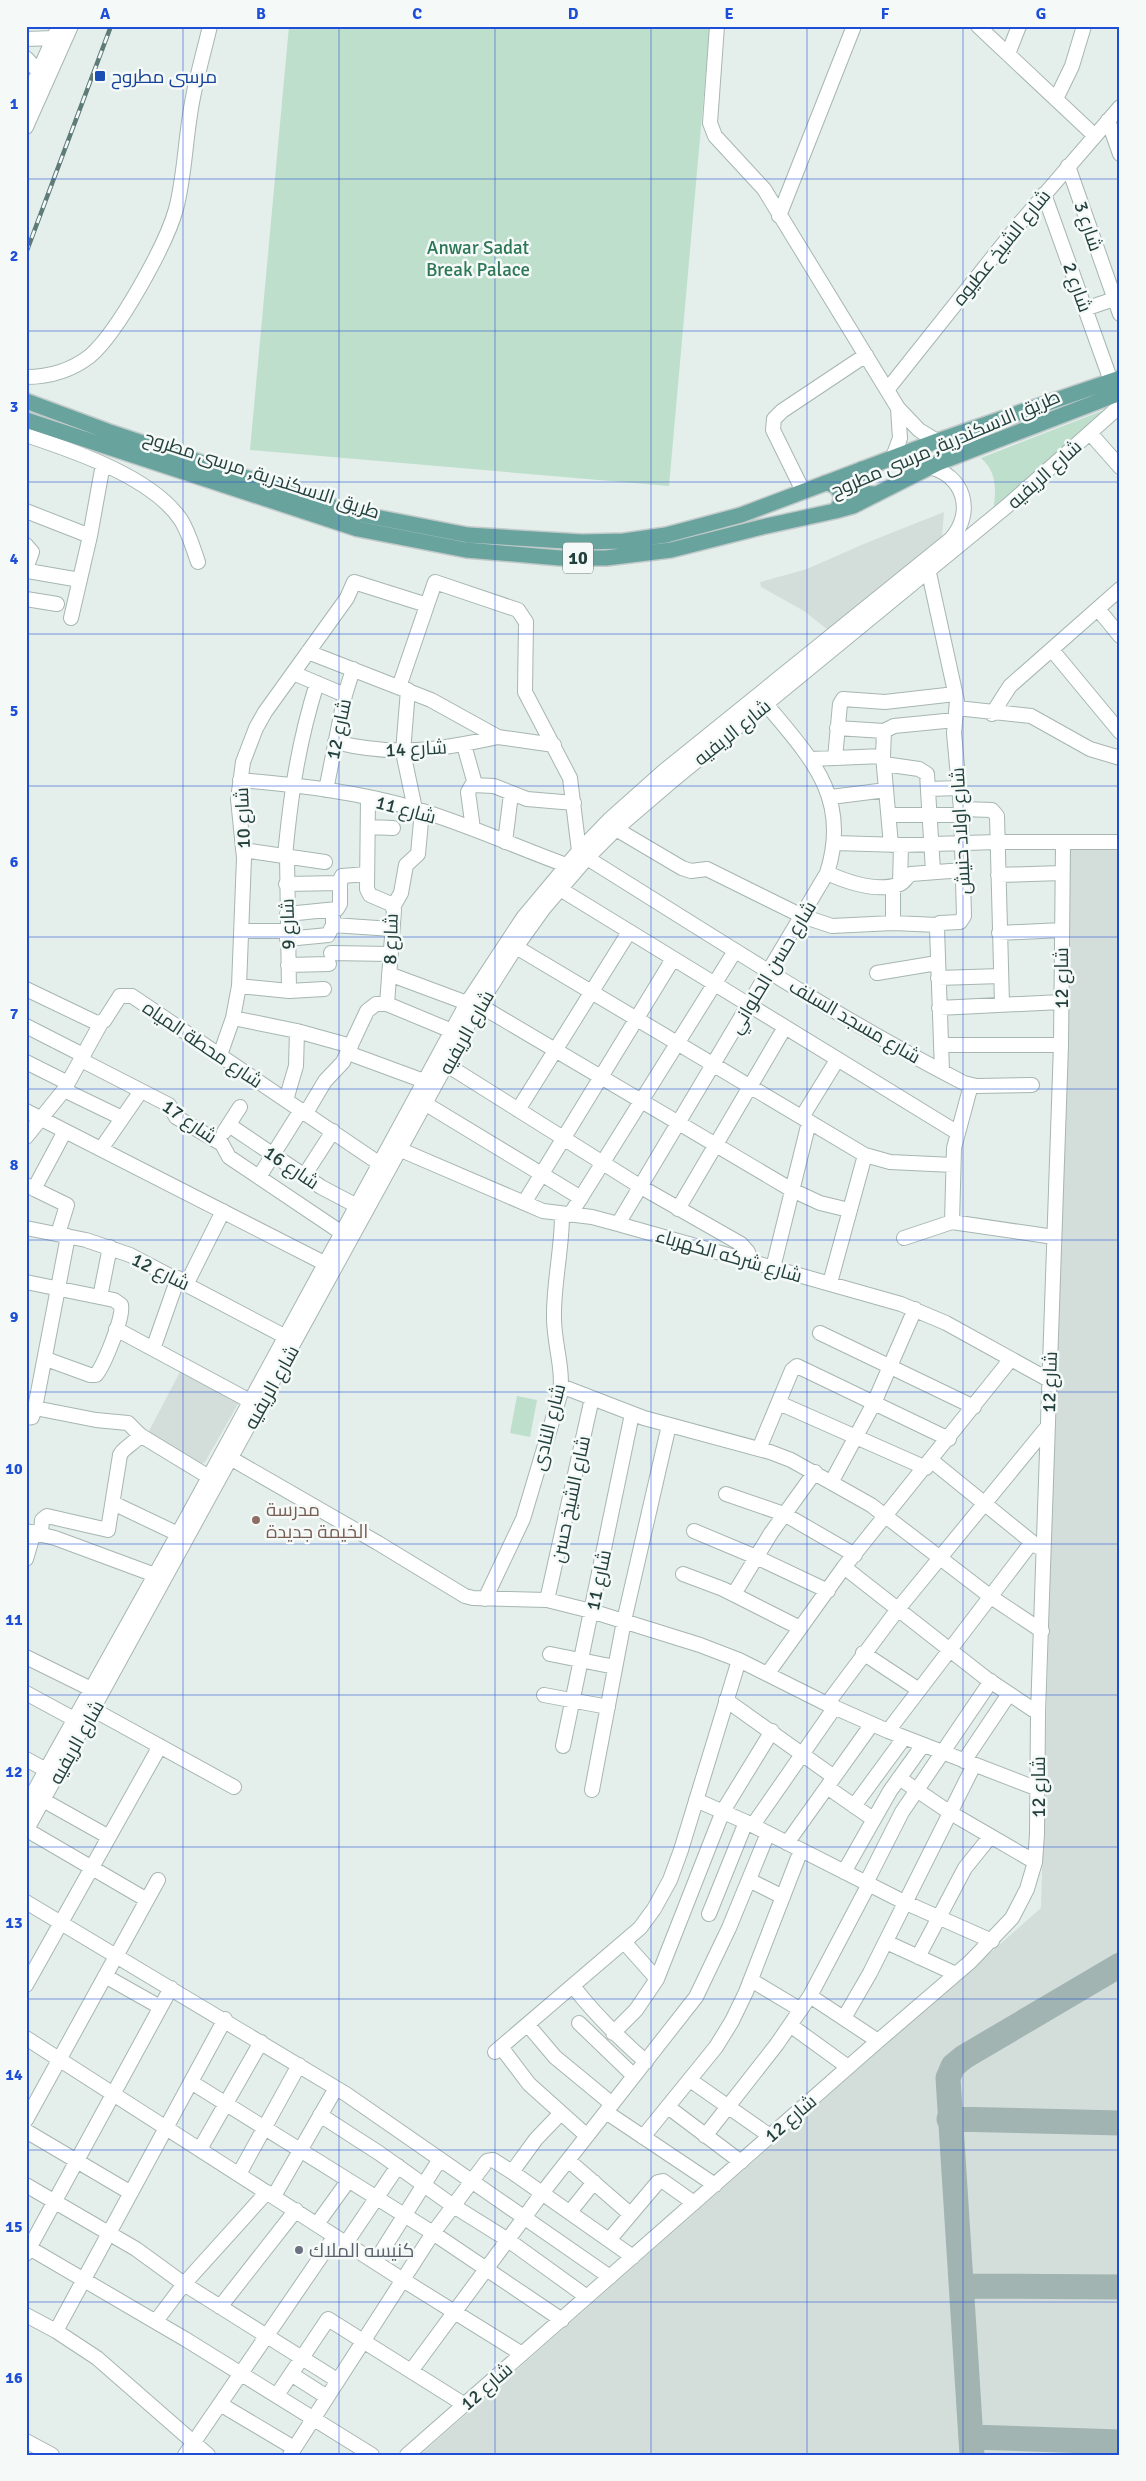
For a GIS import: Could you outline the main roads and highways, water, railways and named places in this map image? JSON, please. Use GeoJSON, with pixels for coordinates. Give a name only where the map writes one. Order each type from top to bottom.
{"type":"FeatureCollection","features":[{"type":"Feature","properties":{"kind":"main road","name":"طريق الاسكندرية, مرسى مطروح"},"geometry":{"type":"LineString","coordinates":[[26,401],[107,431],[336,508],[363,515],[468,535],[582,542],[645,538],[736,516],[937,440],[1117,384]]}},
{"type":"Feature","properties":{"kind":"main road","name":"طريق الاسكندرية, مرسى مطروح"},"geometry":{"type":"LineString","coordinates":[[26,420],[345,526],[466,550],[562,558],[635,556],[671,550],[835,511],[1117,384]]}},
{"type":"Feature","properties":{"kind":"main road"},"geometry":{"type":"LineString","coordinates":[[862,469],[858,478],[859,487],[866,493],[875,494]]}},
{"type":"Feature","properties":{"kind":"main road"},"geometry":{"type":"LineString","coordinates":[[824,483],[834,485],[840,493],[841,503],[835,511]]}},
{"type":"Feature","properties":{"kind":"railway"},"geometry":{"type":"LineString","coordinates":[[26,253],[111,26]]}},
{"type":"Feature","properties":{"kind":"place","name":"مرسى مطروح"},"geometry":{"type":"Point","coordinates":[100,76]}},
{"type":"Feature","properties":{"kind":"place","name":"مدرسة الخيمة جديدة"},"geometry":{"type":"Point","coordinates":[256,1520]}},
{"type":"Feature","properties":{"kind":"place","name":"كنيسه الملاك"},"geometry":{"type":"Point","coordinates":[299,2250]}},
{"type":"Feature","properties":{"kind":"park label","name":"Anwar Sadat Break Palace"},"geometry":{"type":"Point","coordinates":[478,258]}}]}
